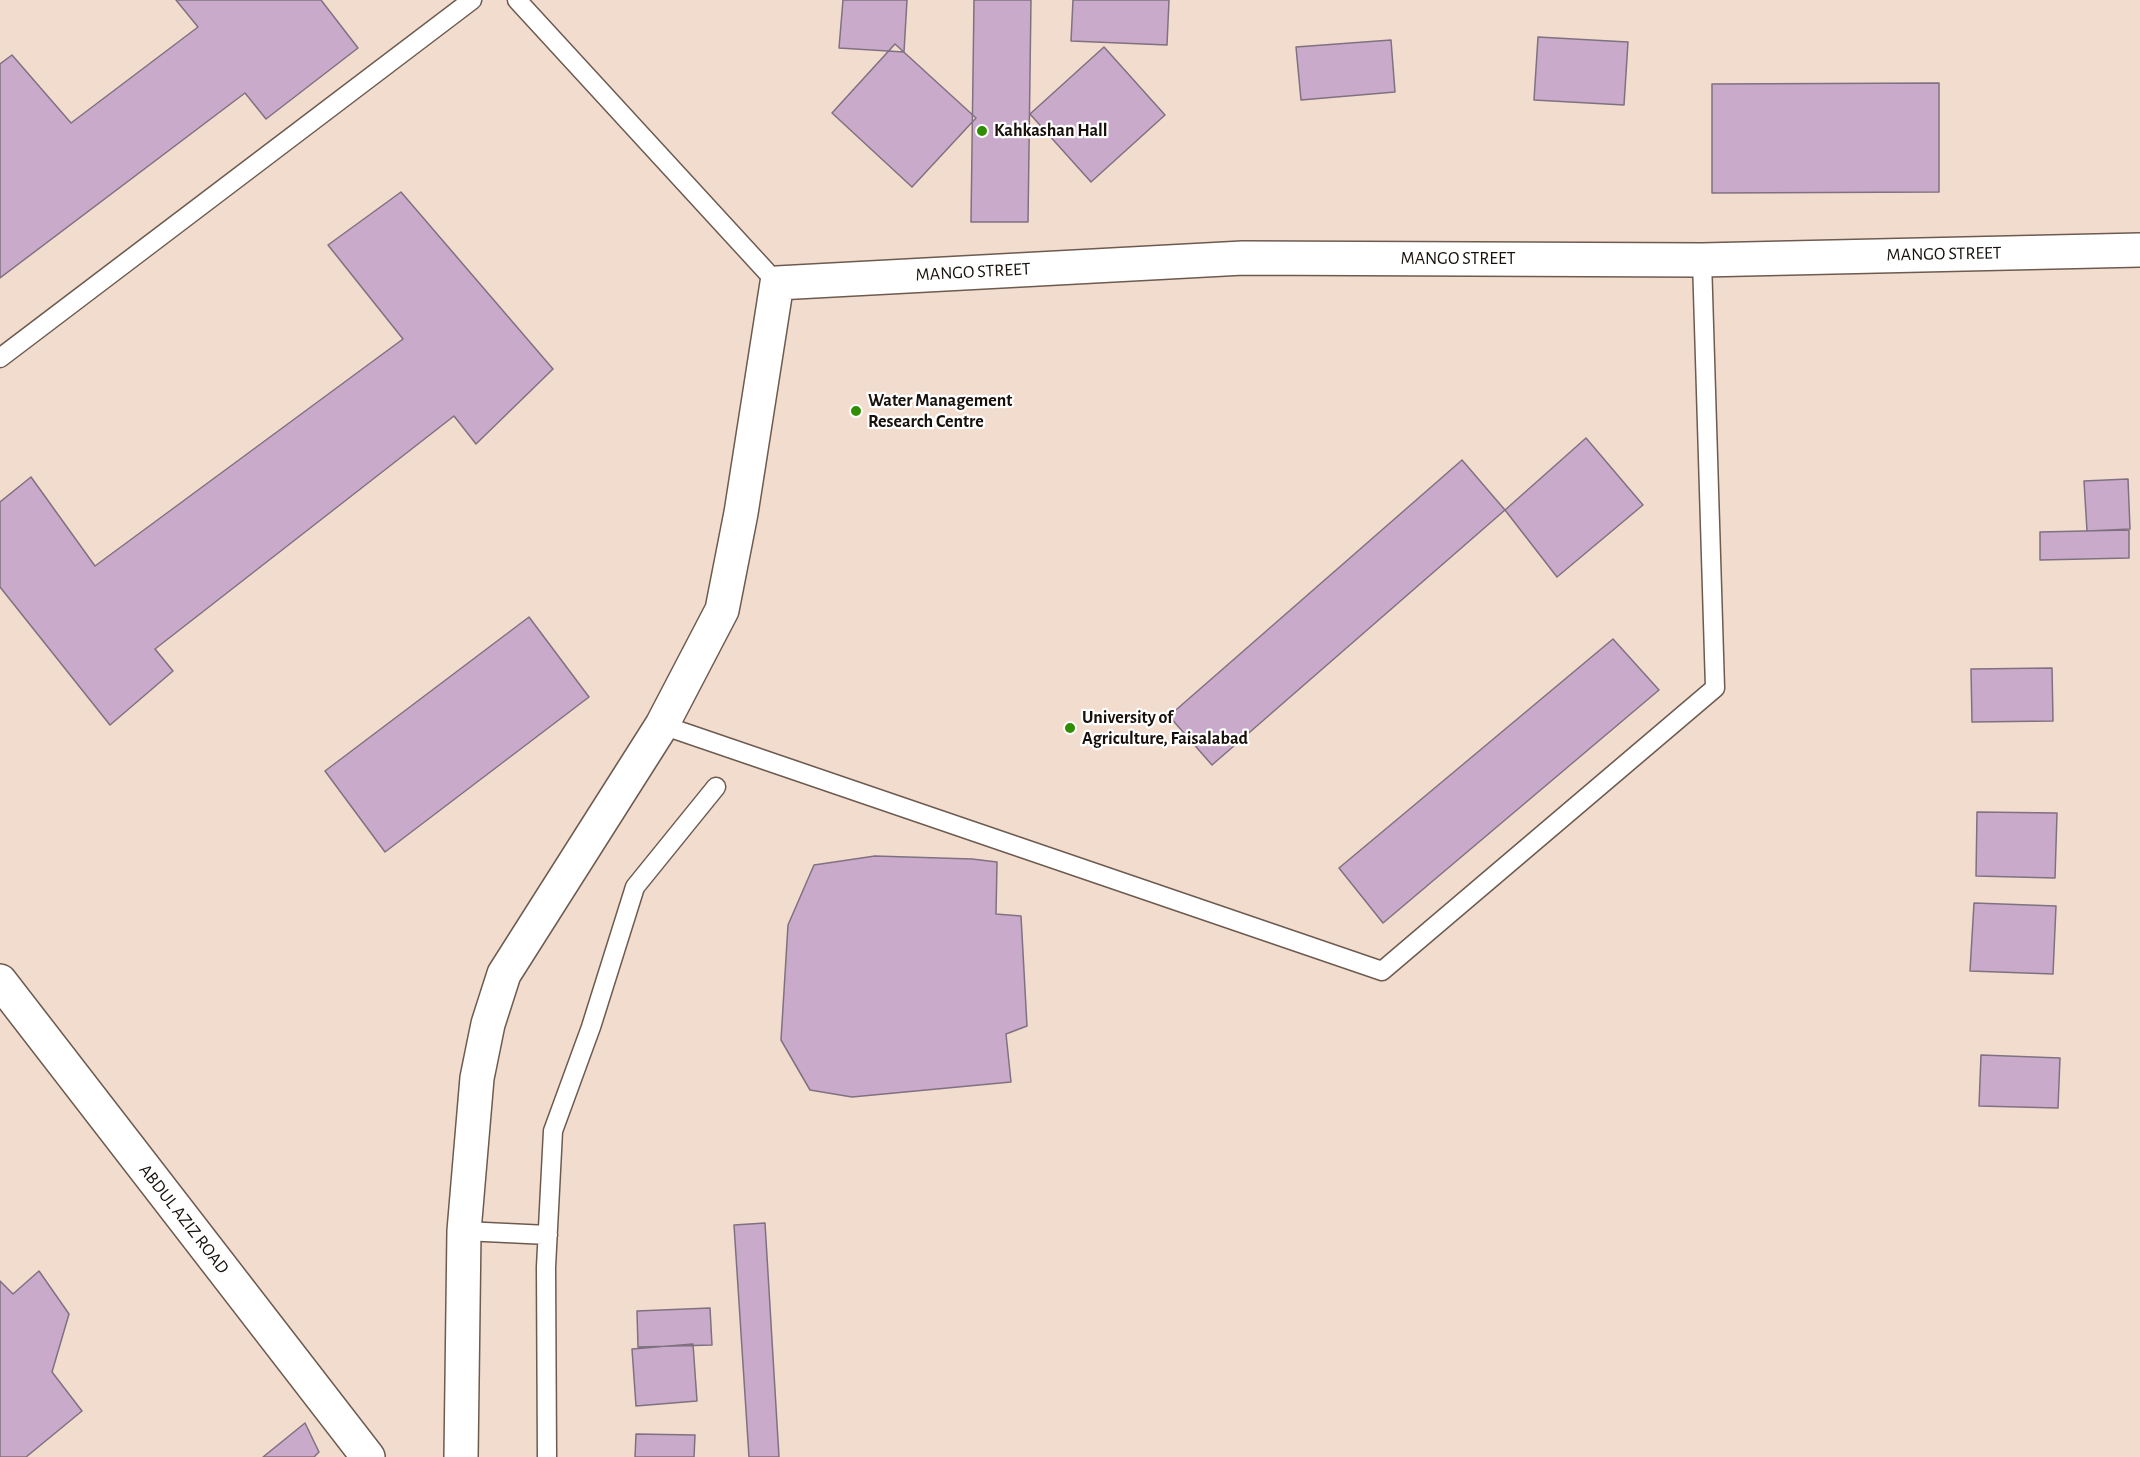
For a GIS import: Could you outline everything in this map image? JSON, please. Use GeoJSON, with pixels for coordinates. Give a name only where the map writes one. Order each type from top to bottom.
{"type":"FeatureCollection","features":[{"type":"Feature","properties":{"kind":"street","name":"MANGO STREET"},"geometry":{"type":"LineString","coordinates":[[777,283],[1243,258],[1701,260],[2140,250]]}},
{"type":"Feature","properties":{"kind":"street"},"geometry":{"type":"LineString","coordinates":[[461,1457],[464,1231],[477,1078],[488,1024],[504,974],[662,725],[722,610],[741,513],[777,283]]}},
{"type":"Feature","properties":{"kind":"street","name":"ABDUL AZIZ ROAD"},"geometry":{"type":"LineString","coordinates":[[0,981],[368,1457]]}},
{"type":"Feature","properties":{"kind":"lane"},"geometry":{"type":"LineString","coordinates":[[0,358],[472,0]]}},
{"type":"Feature","properties":{"kind":"lane"},"geometry":{"type":"LineString","coordinates":[[517,0],[777,283]]}},
{"type":"Feature","properties":{"kind":"lane"},"geometry":{"type":"LineString","coordinates":[[662,725],[1382,971],[1715,688],[1701,260]]}},
{"type":"Feature","properties":{"kind":"lane"},"geometry":{"type":"LineString","coordinates":[[547,1457],[546,1267],[554,1131],[591,1027],[635,887],[716,787]]}},
{"type":"Feature","properties":{"kind":"lane"},"geometry":{"type":"LineString","coordinates":[[464,1231],[548,1235]]}},
{"type":"Feature","properties":{"kind":"building"},"geometry":{"type":"Polygon","coordinates":[[[176,0],[321,0],[358,48],[266,119],[245,93],[0,278],[0,64],[12,55],[71,123],[198,27],[176,0]]]}},
{"type":"Feature","properties":{"kind":"building"},"geometry":{"type":"Polygon","coordinates":[[[843,0],[907,0],[904,52],[839,48],[843,0]]]}},
{"type":"Feature","properties":{"kind":"building"},"geometry":{"type":"Polygon","coordinates":[[[974,0],[1031,0],[1028,222],[971,222],[974,0]]]}},
{"type":"Feature","properties":{"kind":"building"},"geometry":{"type":"Polygon","coordinates":[[[1073,0],[1169,0],[1167,45],[1071,41],[1073,0]]]}},
{"type":"Feature","properties":{"kind":"building"},"geometry":{"type":"Polygon","coordinates":[[[1538,37],[1628,42],[1624,105],[1534,100],[1538,37]]]}},
{"type":"Feature","properties":{"kind":"building"},"geometry":{"type":"Polygon","coordinates":[[[1391,40],[1395,92],[1301,100],[1296,47],[1391,40]]]}},
{"type":"Feature","properties":{"kind":"building"},"geometry":{"type":"Polygon","coordinates":[[[895,44],[976,118],[912,187],[832,113],[895,44]]]}},
{"type":"Feature","properties":{"kind":"building"},"geometry":{"type":"Polygon","coordinates":[[[1104,47],[1165,115],[1091,182],[1030,114],[1104,47]]]}},
{"type":"Feature","properties":{"kind":"building"},"geometry":{"type":"Polygon","coordinates":[[[1939,83],[1939,192],[1712,193],[1712,84],[1939,83]]]}},
{"type":"Feature","properties":{"kind":"building"},"geometry":{"type":"Polygon","coordinates":[[[401,192],[553,369],[476,444],[454,416],[155,649],[173,671],[110,725],[0,587],[0,502],[31,477],[95,566],[403,339],[328,245],[401,192]]]}},
{"type":"Feature","properties":{"kind":"building"},"geometry":{"type":"Polygon","coordinates":[[[1586,438],[1643,505],[1557,577],[1505,510],[1586,438]]]}},
{"type":"Feature","properties":{"kind":"building"},"geometry":{"type":"Polygon","coordinates":[[[1462,460],[1505,510],[1212,765],[1169,716],[1462,460]]]}},
{"type":"Feature","properties":{"kind":"building"},"geometry":{"type":"Polygon","coordinates":[[[2128,479],[2130,529],[2087,531],[2084,481],[2128,479]]]}},
{"type":"Feature","properties":{"kind":"building"},"geometry":{"type":"Polygon","coordinates":[[[2129,530],[2129,558],[2040,560],[2040,532],[2129,530]]]}},
{"type":"Feature","properties":{"kind":"building"},"geometry":{"type":"Polygon","coordinates":[[[529,617],[589,697],[385,852],[325,771],[529,617]]]}},
{"type":"Feature","properties":{"kind":"building"},"geometry":{"type":"Polygon","coordinates":[[[1613,639],[1659,690],[1383,923],[1339,868],[1613,639]]]}},
{"type":"Feature","properties":{"kind":"building"},"geometry":{"type":"Polygon","coordinates":[[[2052,668],[2053,721],[1972,722],[1971,669],[2052,668]]]}},
{"type":"Feature","properties":{"kind":"building"},"geometry":{"type":"Polygon","coordinates":[[[1977,812],[2057,813],[2055,878],[1976,876],[1977,812]]]}},
{"type":"Feature","properties":{"kind":"building"},"geometry":{"type":"Polygon","coordinates":[[[875,856],[997,862],[996,914],[1021,916],[1027,1026],[1006,1034],[1011,1082],[852,1097],[810,1090],[781,1040],[788,925],[814,865],[875,856]]]}},
{"type":"Feature","properties":{"kind":"building"},"geometry":{"type":"Polygon","coordinates":[[[1974,903],[2056,906],[2053,974],[1970,971],[1974,903]]]}},
{"type":"Feature","properties":{"kind":"building"},"geometry":{"type":"Polygon","coordinates":[[[1981,1055],[2060,1058],[2058,1108],[1979,1106],[1981,1055]]]}},
{"type":"Feature","properties":{"kind":"building"},"geometry":{"type":"Polygon","coordinates":[[[765,1223],[779,1457],[749,1457],[734,1225],[765,1223]]]}},
{"type":"Feature","properties":{"kind":"building"},"geometry":{"type":"Polygon","coordinates":[[[39,1271],[69,1314],[52,1372],[82,1411],[26,1457],[0,1457],[0,1281],[13,1294],[39,1271]]]}},
{"type":"Feature","properties":{"kind":"building"},"geometry":{"type":"Polygon","coordinates":[[[710,1308],[712,1345],[638,1347],[637,1311],[710,1308]]]}},
{"type":"Feature","properties":{"kind":"building"},"geometry":{"type":"Polygon","coordinates":[[[693,1344],[697,1401],[636,1406],[632,1349],[693,1344]]]}},
{"type":"Feature","properties":{"kind":"building"},"geometry":{"type":"Polygon","coordinates":[[[305,1423],[319,1452],[314,1457],[263,1457],[305,1423]]]}},
{"type":"Feature","properties":{"kind":"building"},"geometry":{"type":"Polygon","coordinates":[[[636,1434],[695,1435],[694,1457],[635,1457],[636,1434]]]}},
{"type":"Feature","properties":{"kind":"place","name":"Kahkashan Hall"},"geometry":{"type":"Point","coordinates":[982,131]}},
{"type":"Feature","properties":{"kind":"place","name":"Water Management Research Centre"},"geometry":{"type":"Point","coordinates":[856,411]}},
{"type":"Feature","properties":{"kind":"place","name":"University of Agriculture, Faisalabad"},"geometry":{"type":"Point","coordinates":[1070,728]}}]}
